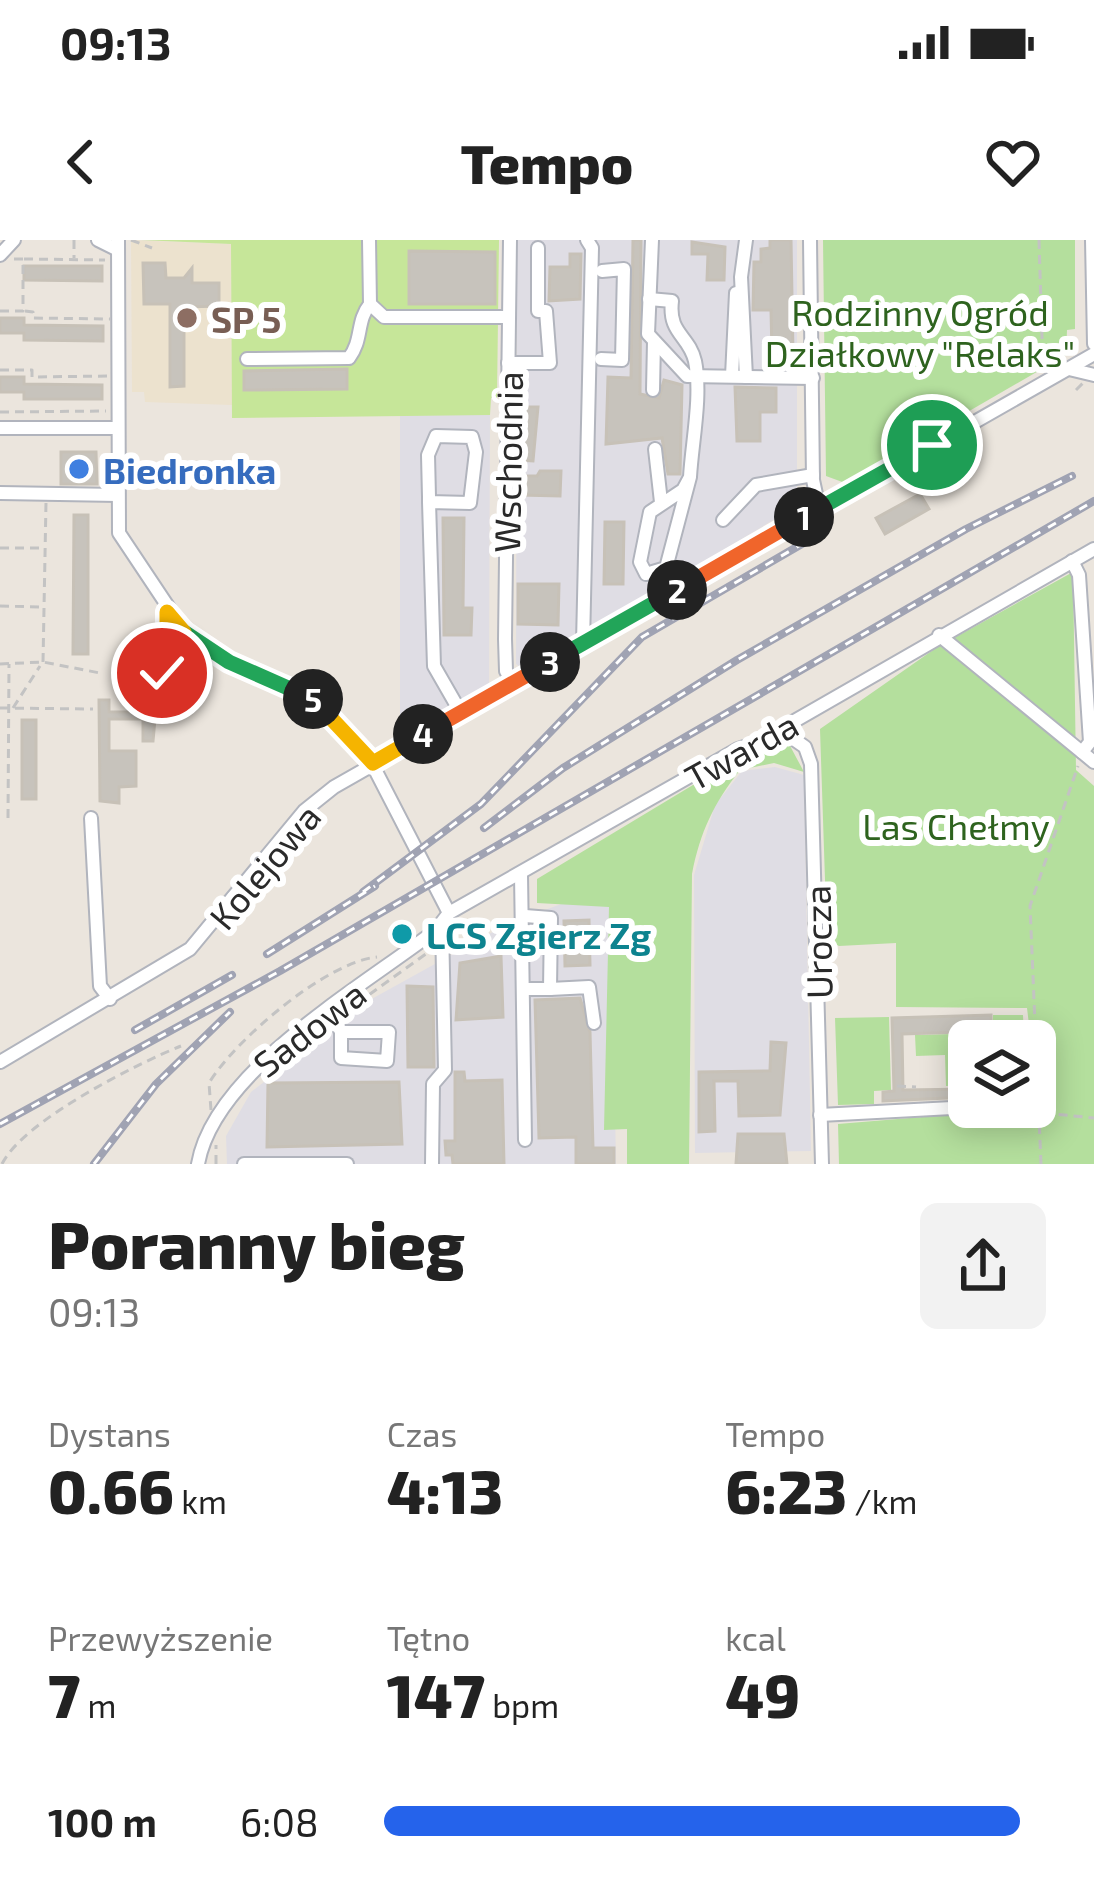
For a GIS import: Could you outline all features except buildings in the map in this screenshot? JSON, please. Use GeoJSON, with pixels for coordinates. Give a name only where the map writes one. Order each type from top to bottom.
{"type":"FeatureCollection","features":[{"type":"Feature","properties":{"kind":"street"},"geometry":{"type":"LineString","coordinates":[[1,254],[14,240]]}},
{"type":"Feature","properties":{"kind":"street"},"geometry":{"type":"LineString","coordinates":[[98,240],[118,250],[119,533],[167,612],[212,653],[312,698],[373,763],[446,919],[445,1070],[433,1084],[432,1164]]}},
{"type":"Feature","properties":{"kind":"street"},"geometry":{"type":"LineString","coordinates":[[247,359],[349,358],[360,344],[361,315],[370,304],[369,240]]}},
{"type":"Feature","properties":{"kind":"street","name":"Wschodnia"},"geometry":{"type":"LineString","coordinates":[[510,240],[505,639],[506,671],[513,682]]}},
{"type":"Feature","properties":{"kind":"street"},"geometry":{"type":"LineString","coordinates":[[583,643],[592,248],[587,240]]}},
{"type":"Feature","properties":{"kind":"street"},"geometry":{"type":"LineString","coordinates":[[652,240],[648,334],[687,376],[813,378]]}},
{"type":"Feature","properties":{"kind":"street"},"geometry":{"type":"LineString","coordinates":[[739,377],[734,301],[746,240]]}},
{"type":"Feature","properties":{"kind":"street"},"geometry":{"type":"LineString","coordinates":[[810,240],[813,475],[819,508]]}},
{"type":"Feature","properties":{"kind":"street"},"geometry":{"type":"LineString","coordinates":[[1092,240],[1094,344]]}},
{"type":"Feature","properties":{"kind":"street"},"geometry":{"type":"LineString","coordinates":[[508,363],[550,363],[546,311],[538,311],[538,248]]}},
{"type":"Feature","properties":{"kind":"street"},"geometry":{"type":"LineString","coordinates":[[601,358],[622,360],[625,269],[602,272]]}},
{"type":"Feature","properties":{"kind":"street"},"geometry":{"type":"LineString","coordinates":[[649,299],[672,302],[670,321],[694,358],[695,376],[687,486],[666,568],[646,574],[640,562],[650,512],[687,486]]}},
{"type":"Feature","properties":{"kind":"street"},"geometry":{"type":"LineString","coordinates":[[370,304],[383,317],[509,317]]}},
{"type":"Feature","properties":{"kind":"street"},"geometry":{"type":"LineString","coordinates":[[653,390],[654,341]]}},
{"type":"Feature","properties":{"kind":"street","name":"Kolejowa"},"geometry":{"type":"LineString","coordinates":[[0,1063],[206,937],[304,811],[373,763],[1094,354]]}},
{"type":"Feature","properties":{"kind":"street"},"geometry":{"type":"LineString","coordinates":[[1068,368],[1094,375]]}},
{"type":"Feature","properties":{"kind":"street"},"geometry":{"type":"LineString","coordinates":[[0,428],[117,428]]}},
{"type":"Feature","properties":{"kind":"street"},"geometry":{"type":"LineString","coordinates":[[429,502],[470,503],[476,452],[472,436],[436,436],[428,455],[429,502],[434,666],[461,713]]}},
{"type":"Feature","properties":{"kind":"street"},"geometry":{"type":"LineString","coordinates":[[655,449],[661,502]]}},
{"type":"Feature","properties":{"kind":"street"},"geometry":{"type":"LineString","coordinates":[[723,520],[756,485],[813,475]]}},
{"type":"Feature","properties":{"kind":"street"},"geometry":{"type":"LineString","coordinates":[[0,493],[118,495]]}},
{"type":"Feature","properties":{"kind":"street","name":"Twarda"},"geometry":{"type":"LineString","coordinates":[[446,919],[738,749],[785,733],[791,723],[1094,549]]}},
{"type":"Feature","properties":{"kind":"street"},"geometry":{"type":"LineString","coordinates":[[1072,561],[1079,575],[1090,742],[1082,752]]}},
{"type":"Feature","properties":{"kind":"street"},"geometry":{"type":"LineString","coordinates":[[163,702],[167,612]]}},
{"type":"Feature","properties":{"kind":"street"},"geometry":{"type":"LineString","coordinates":[[939,635],[1094,762]]}},
{"type":"Feature","properties":{"kind":"street","name":"Urocza"},"geometry":{"type":"LineString","coordinates":[[785,733],[800,741],[811,764],[821,1164]]}},
{"type":"Feature","properties":{"kind":"street"},"geometry":{"type":"LineString","coordinates":[[91,818],[100,986],[110,999]]}},
{"type":"Feature","properties":{"kind":"street"},"geometry":{"type":"LineString","coordinates":[[521,875],[526,939],[525,989],[520,1002],[525,1140]]}},
{"type":"Feature","properties":{"kind":"street"},"geometry":{"type":"LineString","coordinates":[[525,916],[551,918],[550,989]]}},
{"type":"Feature","properties":{"kind":"street","name":"Sadowa"},"geometry":{"type":"LineString","coordinates":[[198,1164],[213,1118],[243,1078],[446,919]]}},
{"type":"Feature","properties":{"kind":"street"},"geometry":{"type":"LineString","coordinates":[[526,939],[551,940]]}},
{"type":"Feature","properties":{"kind":"street"},"geometry":{"type":"LineString","coordinates":[[525,989],[589,987],[594,1023]]}},
{"type":"Feature","properties":{"kind":"street"},"geometry":{"type":"LineString","coordinates":[[331,1010],[341,1032]]}},
{"type":"Feature","properties":{"kind":"street"},"geometry":{"type":"LineString","coordinates":[[820,1115],[948,1108]]}},
{"type":"Feature","properties":{"kind":"street"},"geometry":{"type":"LineString","coordinates":[[244,1164],[347,1164]]}},
{"type":"Feature","properties":{"kind":"path"},"geometry":{"type":"LineString","coordinates":[[74,240],[74,260]]}},
{"type":"Feature","properties":{"kind":"path"},"geometry":{"type":"LineString","coordinates":[[131,240],[152,248]]}},
{"type":"Feature","properties":{"kind":"path"},"geometry":{"type":"LineString","coordinates":[[1039,240],[1044,382]]}},
{"type":"Feature","properties":{"kind":"path"},"geometry":{"type":"LineString","coordinates":[[1,254],[22,260],[74,260],[118,250]]}},
{"type":"Feature","properties":{"kind":"path"},"geometry":{"type":"LineString","coordinates":[[22,260],[23,310]]}},
{"type":"Feature","properties":{"kind":"path"},"geometry":{"type":"LineString","coordinates":[[0,311],[34,311],[33,318],[110,319]]}},
{"type":"Feature","properties":{"kind":"path"},"geometry":{"type":"LineString","coordinates":[[0,370],[32,370],[32,377],[110,376]]}},
{"type":"Feature","properties":{"kind":"path"},"geometry":{"type":"LineString","coordinates":[[0,412],[116,411]]}},
{"type":"Feature","properties":{"kind":"path"},"geometry":{"type":"LineString","coordinates":[[11,708],[42,663],[46,493]]}},
{"type":"Feature","properties":{"kind":"path"},"geometry":{"type":"LineString","coordinates":[[0,548],[44,548]]}},
{"type":"Feature","properties":{"kind":"path"},"geometry":{"type":"LineString","coordinates":[[0,606],[44,607]]}},
{"type":"Feature","properties":{"kind":"path"},"geometry":{"type":"LineString","coordinates":[[0,664],[42,663],[100,673]]}},
{"type":"Feature","properties":{"kind":"path"},"geometry":{"type":"LineString","coordinates":[[0,814],[8,816],[9,664]]}},
{"type":"Feature","properties":{"kind":"path"},"geometry":{"type":"LineString","coordinates":[[0,708],[93,709]]}},
{"type":"Feature","properties":{"kind":"path"},"geometry":{"type":"LineString","coordinates":[[1036,1020],[1030,906],[1082,752]]}},
{"type":"Feature","properties":{"kind":"path"},"geometry":{"type":"LineString","coordinates":[[213,1118],[209,1083],[246,1039],[319,981],[351,964],[383,956],[395,962]]}},
{"type":"Feature","properties":{"kind":"path"},"geometry":{"type":"LineString","coordinates":[[2,1164],[20,1142],[92,1090],[181,1046]]}},
{"type":"Feature","properties":{"kind":"path"},"geometry":{"type":"LineString","coordinates":[[897,1085],[916,1087]]}},
{"type":"Feature","properties":{"kind":"path"},"geometry":{"type":"LineString","coordinates":[[1056,1115],[1094,1118]]}},
{"type":"Feature","properties":{"kind":"path"},"geometry":{"type":"LineString","coordinates":[[1041,1128],[1041,1164]]}},
{"type":"Feature","properties":{"kind":"shaded area"},"geometry":{"type":"Polygon","coordinates":[[[131,240],[231,244],[232,405],[145,402],[144,392],[132,392],[131,240]]]}},
{"type":"Feature","properties":{"kind":"shaded area"},"geometry":{"type":"Polygon","coordinates":[[[517,240],[797,240],[797,506],[523,669],[516,664],[517,240]]]}},
{"type":"Feature","properties":{"kind":"shaded area"},"geometry":{"type":"Polygon","coordinates":[[[400,415],[490,415],[489,687],[400,738],[400,415]]]}},
{"type":"Feature","properties":{"kind":"shaded area"},"geometry":{"type":"Polygon","coordinates":[[[775,767],[804,775],[811,1151],[695,1153],[694,875],[715,805],[742,771],[775,767]]]}},
{"type":"Feature","properties":{"kind":"shaded area"},"geometry":{"type":"Polygon","coordinates":[[[611,886],[616,1164],[227,1164],[226,1136],[251,1092],[368,1001],[509,923],[611,886]]]}},
{"type":"Feature","properties":{"kind":"green space"},"geometry":{"type":"Polygon","coordinates":[[[141,240],[499,240],[497,398],[491,398],[490,415],[232,418],[231,244],[141,240]]]}},
{"type":"Feature","properties":{"kind":"green space","name":"Rodzinny Ogród Działkowy \"Relaks\""},"geometry":{"type":"Polygon","coordinates":[[[823,240],[1075,240],[1075,329],[1067,330],[1066,355],[845,483],[826,476],[823,240]]]}},
{"type":"Feature","properties":{"kind":"green space","name":"Las Chełmy"},"geometry":{"type":"Polygon","coordinates":[[[1073,572],[1076,770],[1094,786],[1094,1164],[839,1164],[838,1124],[948,1115],[948,1128],[1056,1128],[1056,1020],[1028,1020],[1027,1008],[896,1007],[896,943],[839,946],[827,940],[820,729],[936,648],[1073,572]]]}},
{"type":"Feature","properties":{"kind":"green space"},"geometry":{"type":"Polygon","coordinates":[[[789,744],[804,772],[774,763],[740,770],[709,819],[695,859],[689,1164],[627,1164],[627,1129],[604,1130],[609,907],[537,903],[537,879],[756,747],[789,744]]]}},
{"type":"Feature","properties":{"kind":"green space"},"geometry":{"type":"Polygon","coordinates":[[[993,1015],[1023,1015],[1023,1020],[993,1020],[993,1015]]]}},
{"type":"Feature","properties":{"kind":"green space"},"geometry":{"type":"Polygon","coordinates":[[[889,1017],[891,1090],[874,1091],[874,1104],[838,1105],[835,1018],[889,1017]]]}},
{"type":"Feature","properties":{"kind":"green space"},"geometry":{"type":"Polygon","coordinates":[[[948,1034],[948,1086],[945,1055],[916,1056],[915,1035],[948,1034]]]}},
{"type":"Feature","properties":{"kind":"railway"},"geometry":{"type":"LineString","coordinates":[[484,828],[563,768],[737,660],[966,529],[1072,476]]}},
{"type":"Feature","properties":{"kind":"railway"},"geometry":{"type":"LineString","coordinates":[[0,1124],[280,971],[1094,501]]}},
{"type":"Feature","properties":{"kind":"railway"},"geometry":{"type":"LineString","coordinates":[[363,892],[481,804],[642,637],[814,537]]}},
{"type":"Feature","properties":{"kind":"railway"},"geometry":{"type":"LineString","coordinates":[[267,954],[375,886]]}},
{"type":"Feature","properties":{"kind":"railway"},"geometry":{"type":"LineString","coordinates":[[135,1030],[232,975]]}},
{"type":"Feature","properties":{"kind":"railway"},"geometry":{"type":"LineString","coordinates":[[94,1164],[156,1084],[230,1012]]}},
{"type":"Feature","properties":{"kind":"place","name":"SP 5"},"geometry":{"type":"Point","coordinates":[187,318]}},
{"type":"Feature","properties":{"kind":"place","name":"Biedronka"},"geometry":{"type":"Point","coordinates":[79,469]}},
{"type":"Feature","properties":{"kind":"place","name":"LCS Zgierz Zg"},"geometry":{"type":"Point","coordinates":[402,934]}},
{"type":"Feature","properties":{"kind":"route"},"geometry":{"type":"LineString","coordinates":[[162,673],[167,659],[167,612],[212,653],[312,698],[373,763],[932,445]]}}]}
